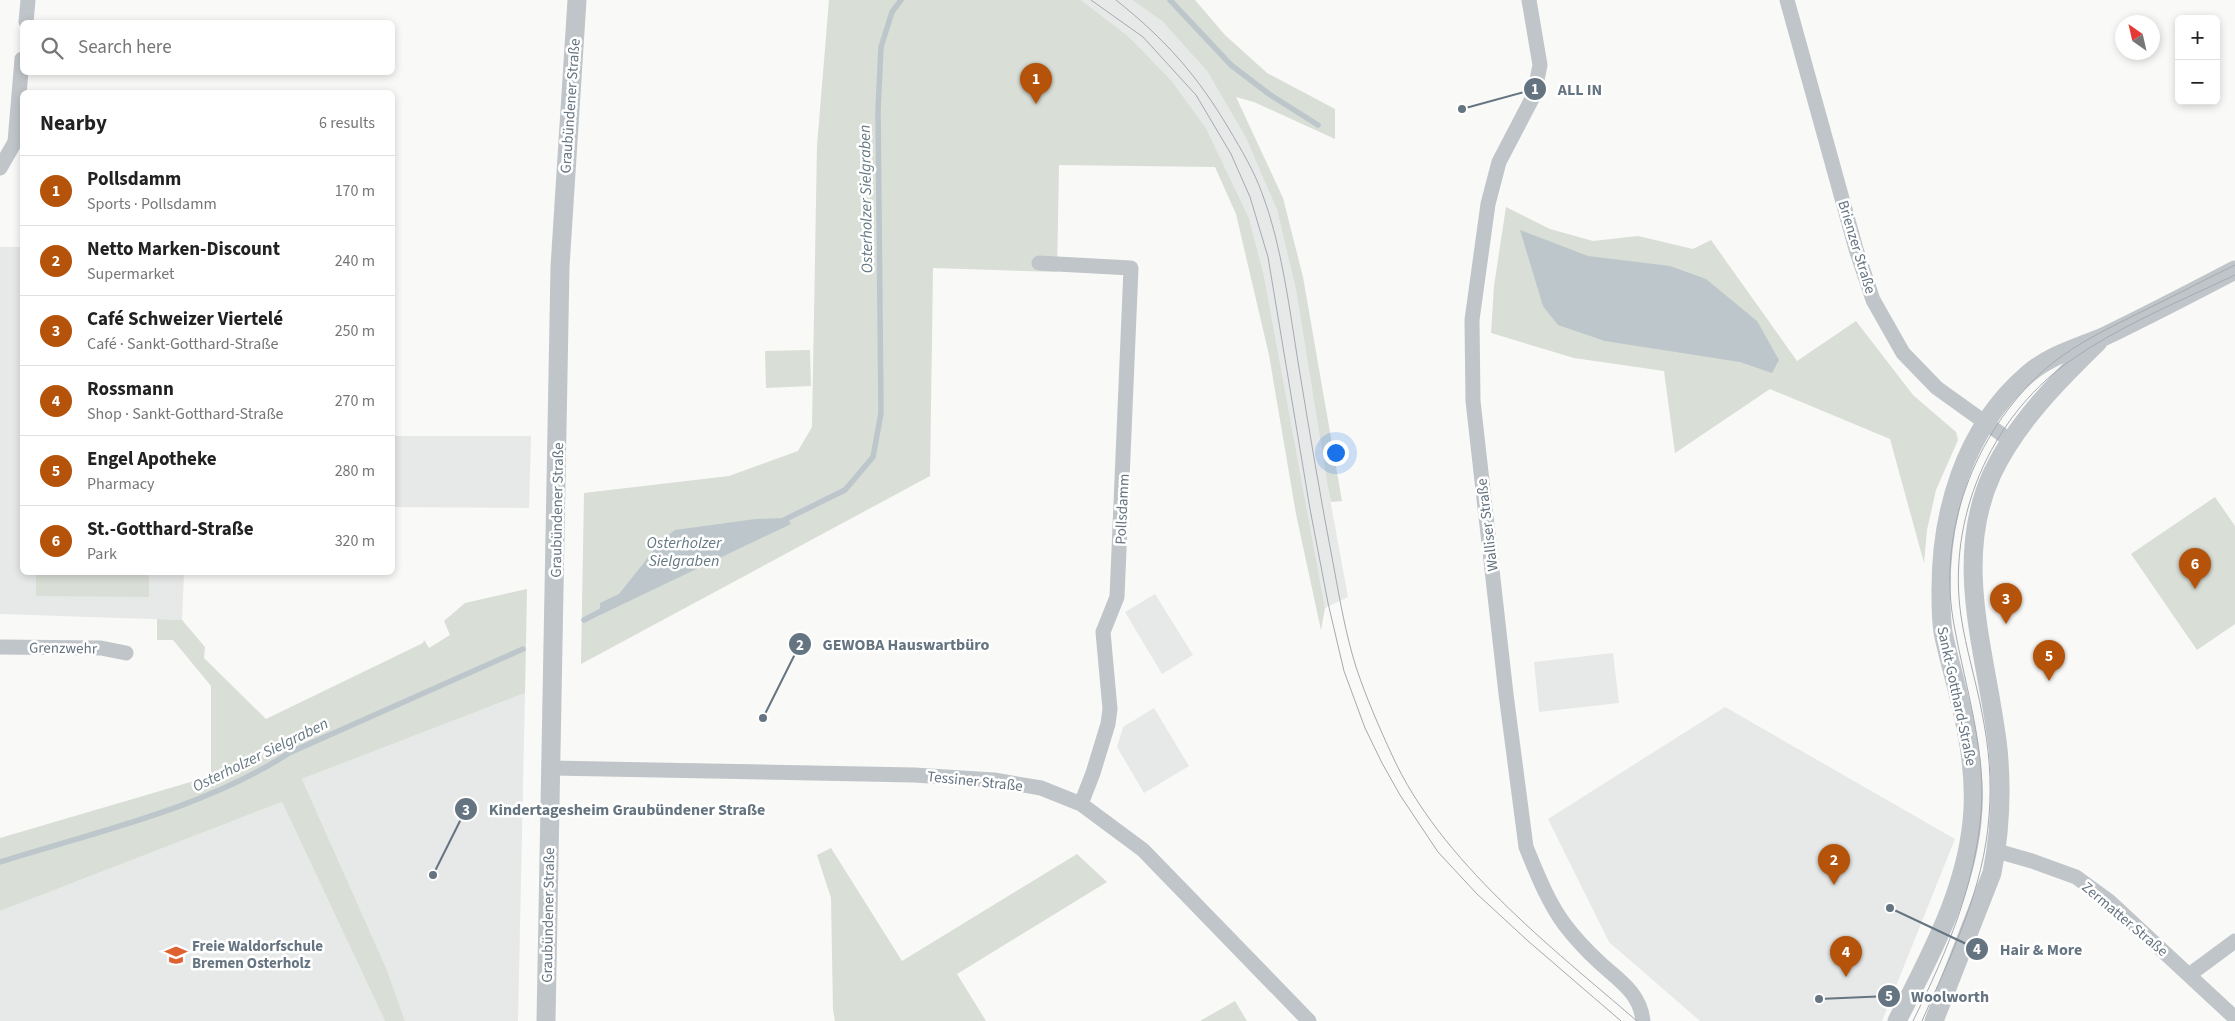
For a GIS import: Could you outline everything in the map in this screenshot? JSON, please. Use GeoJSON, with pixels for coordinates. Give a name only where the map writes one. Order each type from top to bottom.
{"type":"FeatureCollection","features":[{"type":"Feature","properties":{"kind":"street"},"geometry":{"type":"LineString","coordinates":[[26,20],[28,0]]}},
{"type":"Feature","properties":{"kind":"street","name":"Graubündener Straße"},"geometry":{"type":"LineString","coordinates":[[546,1021],[560,267],[577,0]]}},
{"type":"Feature","properties":{"kind":"street","name":"Walliser Straße"},"geometry":{"type":"LineString","coordinates":[[1528,0],[1540,65],[1534,94],[1500,162],[1488,204],[1472,320],[1473,401],[1485,517],[1526,847],[1548,897],[1565,926],[1597,961],[1630,989],[1642,1010],[1643,1021]]}},
{"type":"Feature","properties":{"kind":"street","name":"Brienzer Straße"},"geometry":{"type":"LineString","coordinates":[[1787,0],[1856,249],[1873,300],[1903,353],[1937,388],[2011,441]]}},
{"type":"Feature","properties":{"kind":"street"},"geometry":{"type":"LineString","coordinates":[[0,168],[15,142],[21,75]]}},
{"type":"Feature","properties":{"kind":"street","name":"Pollsdamm"},"geometry":{"type":"LineString","coordinates":[[1039,263],[1131,268],[1117,597],[1103,632],[1110,709],[1106,736],[1081,804]]}},
{"type":"Feature","properties":{"kind":"street","name":"Sankt-Gotthard-Straße"},"geometry":{"type":"LineString","coordinates":[[1899,1020],[1949,916],[1962,873],[1973,812],[1974,777],[1970,746],[1943,632],[1940,569],[1948,512],[1964,460],[1997,407],[2028,374],[2069,350],[2102,337],[2235,270]]}},
{"type":"Feature","properties":{"kind":"street","name":"Sankt-Gotthard-Straße"},"geometry":{"type":"LineString","coordinates":[[1934,1021],[1992,873],[2000,808],[1998,749],[1972,586],[1974,546],[1981,506],[1992,474],[2011,441],[2059,381],[2102,337]]}},
{"type":"Feature","properties":{"kind":"street","name":"Grenzwehr"},"geometry":{"type":"LineString","coordinates":[[0,647],[102,648],[126,653]]}},
{"type":"Feature","properties":{"kind":"street","name":"Tessiner Straße"},"geometry":{"type":"LineString","coordinates":[[551,768],[955,777],[1041,788],[1081,804],[1143,850],[1309,1021]]}},
{"type":"Feature","properties":{"kind":"street","name":"Zermatter Straße"},"geometry":{"type":"LineString","coordinates":[[1996,851],[2032,861],[2076,877],[2109,901],[2235,1018]]}},
{"type":"Feature","properties":{"kind":"street"},"geometry":{"type":"LineString","coordinates":[[2189,975],[2235,941]]}},
{"type":"Feature","properties":{"kind":"shaded area"},"geometry":{"type":"Polygon","coordinates":[[[829,0],[1081,0],[1128,36],[1171,80],[1206,128],[1249,218],[1264,276],[1325,608],[1321,630],[1296,514],[1269,355],[1236,214],[1215,167],[1059,165],[1057,272],[933,268],[930,476],[581,664],[584,493],[729,476],[798,451],[812,427],[817,146],[829,0]]]}},
{"type":"Feature","properties":{"kind":"shaded area"},"geometry":{"type":"Polygon","coordinates":[[[1081,0],[1132,0],[1162,21],[1207,71],[1246,138],[1277,210],[1296,290],[1328,488],[1348,597],[1325,608],[1264,276],[1249,218],[1206,128],[1171,80],[1128,36],[1081,0]]]}},
{"type":"Feature","properties":{"kind":"shaded area"},"geometry":{"type":"Polygon","coordinates":[[[1132,0],[1195,0],[1225,35],[1267,73],[1335,109],[1335,139],[1254,102],[1236,97],[1283,198],[1303,277],[1342,501],[1331,502],[1296,290],[1277,210],[1246,138],[1207,71],[1162,21],[1132,0]]]}},
{"type":"Feature","properties":{"kind":"shaded area"},"geometry":{"type":"Polygon","coordinates":[[[1506,207],[1550,229],[1593,241],[1638,236],[1693,249],[1711,240],[1797,361],[1856,321],[1913,395],[1956,432],[1958,440],[1936,490],[1927,530],[1924,563],[1890,439],[1770,389],[1675,453],[1664,371],[1574,358],[1491,333],[1494,286],[1506,207]]]}},
{"type":"Feature","properties":{"kind":"shaded area"},"geometry":{"type":"Polygon","coordinates":[[[0,247],[20,247],[20,575],[184,575],[182,620],[0,614],[0,247]]]}},
{"type":"Feature","properties":{"kind":"shaded area"},"geometry":{"type":"Polygon","coordinates":[[[810,350],[811,386],[766,388],[765,351],[810,350]]]}},
{"type":"Feature","properties":{"kind":"shaded area"},"geometry":{"type":"Polygon","coordinates":[[[395,436],[531,436],[529,508],[395,507],[395,436]]]}},
{"type":"Feature","properties":{"kind":"shaded area"},"geometry":{"type":"Polygon","coordinates":[[[2215,497],[2235,526],[2235,624],[2197,650],[2131,554],[2215,497]]]}},
{"type":"Feature","properties":{"kind":"shaded area"},"geometry":{"type":"Polygon","coordinates":[[[36,575],[149,575],[149,597],[36,596],[36,575]]]}},
{"type":"Feature","properties":{"kind":"shaded area"},"geometry":{"type":"Polygon","coordinates":[[[527,589],[525,693],[302,779],[387,970],[405,1021],[385,1021],[282,802],[0,911],[0,838],[211,776],[211,686],[173,640],[157,640],[157,619],[182,620],[205,647],[204,658],[266,719],[423,643],[424,640],[429,648],[450,635],[444,621],[465,603],[527,589]]]}},
{"type":"Feature","properties":{"kind":"shaded area"},"geometry":{"type":"Polygon","coordinates":[[[1155,594],[1193,655],[1162,674],[1125,612],[1155,594]]]}},
{"type":"Feature","properties":{"kind":"shaded area"},"geometry":{"type":"Polygon","coordinates":[[[1613,653],[1619,703],[1539,712],[1534,662],[1613,653]]]}},
{"type":"Feature","properties":{"kind":"shaded area"},"geometry":{"type":"Polygon","coordinates":[[[525,693],[518,1021],[405,1021],[387,970],[302,779],[525,693]]]}},
{"type":"Feature","properties":{"kind":"shaded area"},"geometry":{"type":"Polygon","coordinates":[[[1725,707],[1955,839],[1882,1021],[1700,1021],[1609,942],[1548,819],[1725,707]]]}},
{"type":"Feature","properties":{"kind":"shaded area"},"geometry":{"type":"Polygon","coordinates":[[[1154,708],[1189,766],[1144,793],[1117,747],[1123,727],[1154,708]]]}},
{"type":"Feature","properties":{"kind":"shaded area","name":"Freie Waldorfschule Bremen Osterholz"},"geometry":{"type":"Polygon","coordinates":[[[282,802],[385,1021],[0,1021],[0,911],[282,802]]]}},
{"type":"Feature","properties":{"kind":"shaded area"},"geometry":{"type":"Polygon","coordinates":[[[831,848],[902,961],[1077,854],[1107,882],[957,974],[986,1021],[835,1021],[833,1010],[831,898],[817,855],[831,848]]]}},
{"type":"Feature","properties":{"kind":"shaded area"},"geometry":{"type":"Polygon","coordinates":[[[1235,1001],[1247,1021],[1200,1021],[1235,1001]]]}},
{"type":"Feature","properties":{"kind":"water"},"geometry":{"type":"Polygon","coordinates":[[[1520,230],[1588,256],[1670,266],[1706,279],[1757,321],[1779,360],[1772,373],[1740,362],[1605,341],[1558,325],[1543,306],[1520,230]]]}},
{"type":"Feature","properties":{"kind":"water","name":"Osterholzer Sielgraben"},"geometry":{"type":"Polygon","coordinates":[[[787,518],[791,524],[600,615],[600,603],[619,594],[662,540],[675,530],[756,519],[787,518]]]}},
{"type":"Feature","properties":{"kind":"waterway","name":"Osterholzer Sielgraben"},"geometry":{"type":"LineString","coordinates":[[780,522],[845,490],[873,457],[881,413],[878,110],[881,47],[892,12],[901,0]]}},
{"type":"Feature","properties":{"kind":"waterway"},"geometry":{"type":"LineString","coordinates":[[1170,0],[1231,65],[1269,94],[1318,125]]}},
{"type":"Feature","properties":{"kind":"waterway","name":"Osterholzer Sielgraben"},"geometry":{"type":"LineString","coordinates":[[584,620],[607,608]]}},
{"type":"Feature","properties":{"kind":"waterway","name":"Osterholzer Sielgraben"},"geometry":{"type":"LineString","coordinates":[[0,862],[111,829],[186,804],[222,789],[289,753],[523,649]]}},
{"type":"Feature","properties":{"kind":"tram line"},"geometry":{"type":"LineString","coordinates":[[1091,0],[1143,37],[1196,95],[1231,154],[1250,197],[1268,257],[1310,509],[1328,603],[1344,671],[1365,728],[1382,763],[1400,795],[1438,852],[1477,894],[1528,941],[1621,1021]]}},
{"type":"Feature","properties":{"kind":"tram line"},"geometry":{"type":"LineString","coordinates":[[1116,0],[1165,44],[1205,92],[1234,137],[1262,193],[1275,235],[1285,279],[1320,493],[1346,630],[1360,678],[1392,755],[1413,794],[1438,831],[1468,866],[1534,932],[1637,1021]]}},
{"type":"Feature","properties":{"kind":"tram line"},"geometry":{"type":"LineString","coordinates":[[1913,1021],[1950,939],[1960,911],[1969,883],[1980,825],[1982,795],[1979,750],[1953,619],[1950,584],[1952,548],[1958,513],[1969,480],[1984,447],[2002,417],[2025,390],[2061,356],[2098,334],[2235,265]]}},
{"type":"Feature","properties":{"kind":"tram line"},"geometry":{"type":"LineString","coordinates":[[1922,1021],[1965,921],[1980,870],[1989,816],[1990,777],[1986,739],[1980,701],[1963,628],[1958,580],[1961,544],[1968,509],[1980,475],[1995,443],[2016,413],[2039,386],[2067,363],[2107,337],[2235,275]]}},
{"type":"Feature","properties":{"kind":"place","name":"Pollsdamm"},"geometry":{"type":"Point","coordinates":[1036,104]}},
{"type":"Feature","properties":{"kind":"place","name":"ALL IN"},"geometry":{"type":"Point","coordinates":[1462,109]}},
{"type":"Feature","properties":{"kind":"place","name":"St.-Gotthard-Straße"},"geometry":{"type":"Point","coordinates":[2195,589]}},
{"type":"Feature","properties":{"kind":"place","name":"Café Schweizer Viertelé"},"geometry":{"type":"Point","coordinates":[2006,624]}},
{"type":"Feature","properties":{"kind":"place","name":"Engel Apotheke"},"geometry":{"type":"Point","coordinates":[2049,681]}},
{"type":"Feature","properties":{"kind":"place","name":"GEWOBA Hauswartbüro"},"geometry":{"type":"Point","coordinates":[763,718]}},
{"type":"Feature","properties":{"kind":"place","name":"Kindertagesheim Graubündener Straße"},"geometry":{"type":"Point","coordinates":[433,875]}},
{"type":"Feature","properties":{"kind":"place","name":"Netto Marken-Discount"},"geometry":{"type":"Point","coordinates":[1834,885]}},
{"type":"Feature","properties":{"kind":"place","name":"Hair & More"},"geometry":{"type":"Point","coordinates":[1890,908]}},
{"type":"Feature","properties":{"kind":"place","name":"Freie Waldorfschule Bremen Osterholz"},"geometry":{"type":"Point","coordinates":[176,955]}},
{"type":"Feature","properties":{"kind":"place","name":"Rossmann"},"geometry":{"type":"Point","coordinates":[1846,977]}},
{"type":"Feature","properties":{"kind":"place","name":"Woolworth"},"geometry":{"type":"Point","coordinates":[1819,999]}}]}
